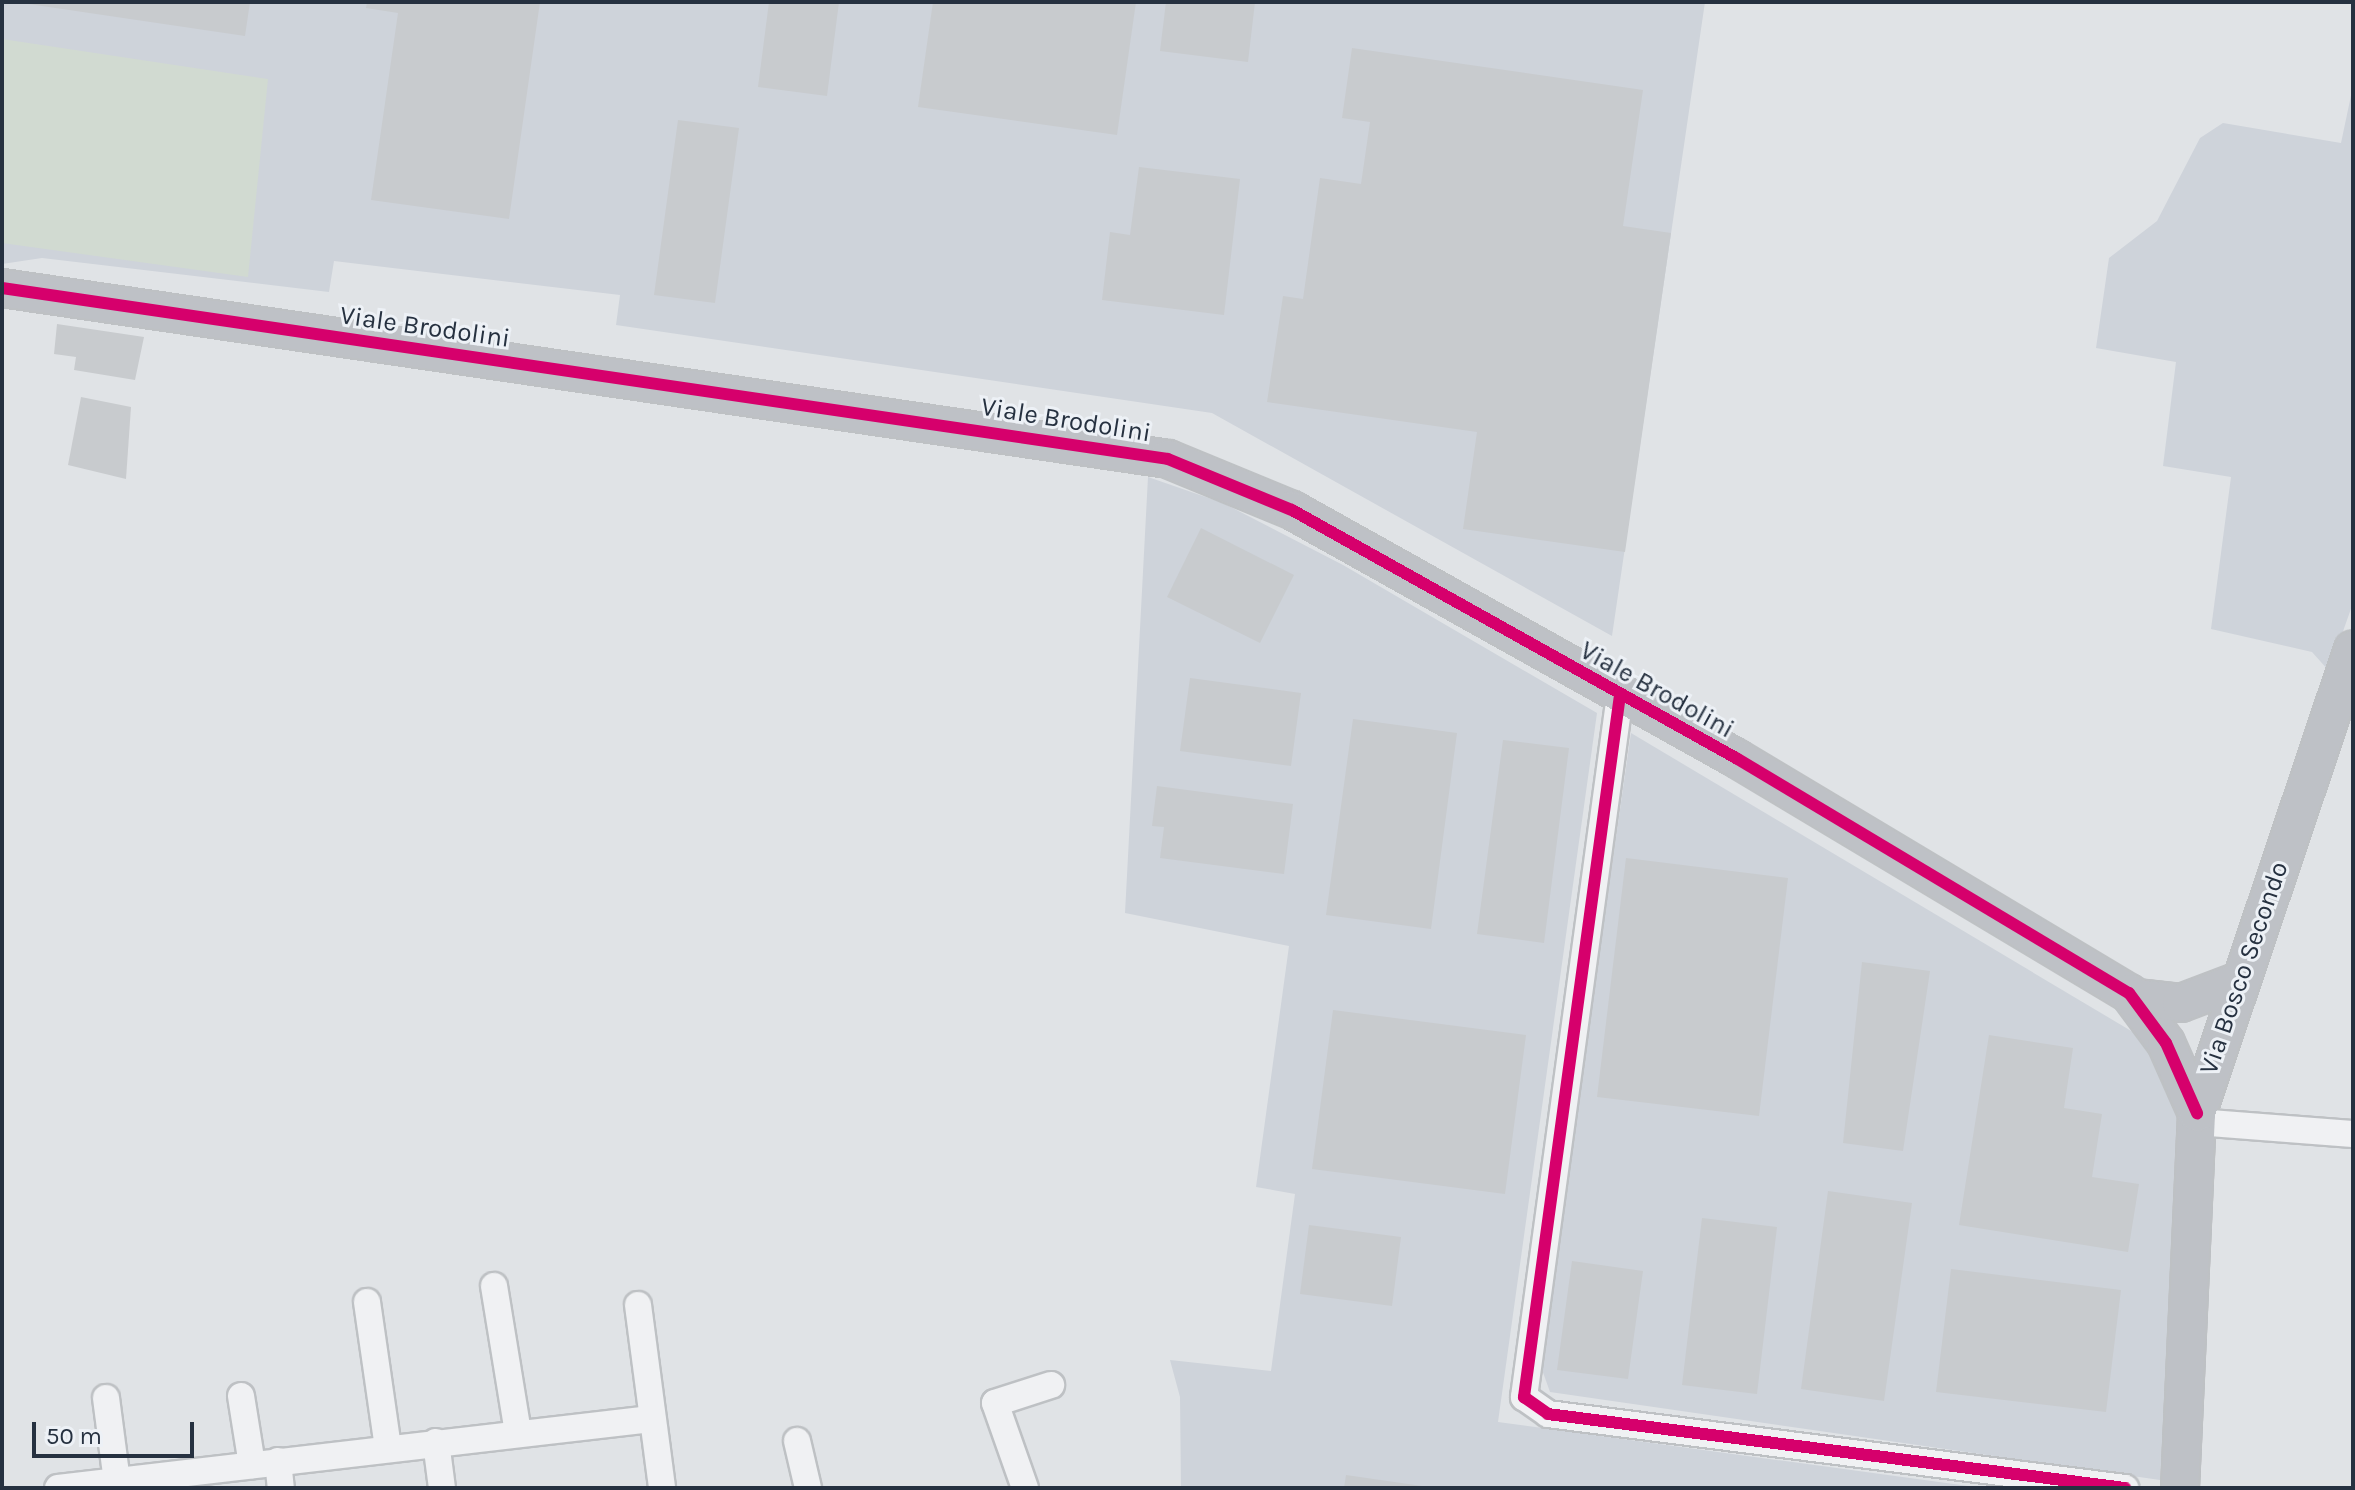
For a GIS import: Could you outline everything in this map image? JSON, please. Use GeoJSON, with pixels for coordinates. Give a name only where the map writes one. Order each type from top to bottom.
{"type":"FeatureCollection","features":[{"type":"Feature","properties":{"kind":"street","name":"Viale Brodolini"},"geometry":{"type":"LineString","coordinates":[[2,288],[1138,451],[1292,510],[1620,695],[2136,998]]}},
{"type":"Feature","properties":{"kind":"street","name":"Via Bosco Secondo"},"geometry":{"type":"LineString","coordinates":[[2180,1488],[2197,1118],[2217,1044],[2353,650]]}},
{"type":"Feature","properties":{"kind":"street"},"geometry":{"type":"LineString","coordinates":[[1620,695],[1524,1397],[1548,1414],[2125,1488]]}},
{"type":"Feature","properties":{"kind":"street"},"geometry":{"type":"LineString","coordinates":[[2136,998],[2181,1003],[2239,981]]}},
{"type":"Feature","properties":{"kind":"street"},"geometry":{"type":"LineString","coordinates":[[2136,998],[2166,1043],[2197,1118],[2353,1134]]}},
{"type":"Feature","properties":{"kind":"street"},"geometry":{"type":"LineString","coordinates":[[2181,1003],[2217,1044]]}},
{"type":"Feature","properties":{"kind":"street"},"geometry":{"type":"LineString","coordinates":[[2166,1043],[2217,1044]]}},
{"type":"Feature","properties":{"kind":"street"},"geometry":{"type":"LineString","coordinates":[[494,1286],[518,1432]]}},
{"type":"Feature","properties":{"kind":"street"},"geometry":{"type":"LineString","coordinates":[[367,1302],[388,1448]]}},
{"type":"Feature","properties":{"kind":"street"},"geometry":{"type":"LineString","coordinates":[[638,1305],[662,1488]]}},
{"type":"Feature","properties":{"kind":"street"},"geometry":{"type":"LineString","coordinates":[[1025,1488],[995,1403],[1051,1385]]}},
{"type":"Feature","properties":{"kind":"street"},"geometry":{"type":"LineString","coordinates":[[241,1396],[265,1463],[281,1488]]}},
{"type":"Feature","properties":{"kind":"street"},"geometry":{"type":"LineString","coordinates":[[106,1398],[117,1481]]}},
{"type":"Feature","properties":{"kind":"street"},"geometry":{"type":"LineString","coordinates":[[58,1488],[518,1432],[651,1419]]}},
{"type":"Feature","properties":{"kind":"street"},"geometry":{"type":"LineString","coordinates":[[797,1441],[808,1488]]}},
{"type":"Feature","properties":{"kind":"street"},"geometry":{"type":"LineString","coordinates":[[436,1442],[442,1488]]}},
{"type":"Feature","properties":{"kind":"shaded area"},"geometry":{"type":"Polygon","coordinates":[[[2,2],[1705,2],[1612,636],[1212,413],[616,325],[620,295],[334,261],[329,292],[42,258],[2,264],[2,2]]]}},
{"type":"Feature","properties":{"kind":"shaded area"},"geometry":{"type":"Polygon","coordinates":[[[2,39],[268,79],[248,277],[2,243],[2,39]]]}},
{"type":"Feature","properties":{"kind":"shaded area"},"geometry":{"type":"Polygon","coordinates":[[[2353,86],[2353,603],[2329,671],[2312,652],[2211,629],[2231,477],[2163,466],[2176,362],[2096,348],[2109,258],[2157,221],[2200,138],[2223,123],[2341,143],[2353,86]]]}},
{"type":"Feature","properties":{"kind":"shaded area"},"geometry":{"type":"Polygon","coordinates":[[[1148,477],[1223,503],[1343,565],[1597,713],[1498,1422],[1983,1488],[1181,1488],[1180,1397],[1170,1360],[1271,1371],[1295,1194],[1256,1187],[1289,946],[1125,913],[1148,477]]]}},
{"type":"Feature","properties":{"kind":"shaded area"},"geometry":{"type":"Polygon","coordinates":[[[1631,733],[2143,1038],[2183,1116],[2160,1480],[1550,1392],[1540,1364],[1631,733]]]}},
{"type":"Feature","properties":{"kind":"building"},"geometry":{"type":"Polygon","coordinates":[[[15,2],[250,2],[245,36],[15,2]]]}},
{"type":"Feature","properties":{"kind":"building"},"geometry":{"type":"Polygon","coordinates":[[[367,2],[540,2],[509,219],[371,200],[398,13],[366,8],[367,2]]]}},
{"type":"Feature","properties":{"kind":"building"},"geometry":{"type":"Polygon","coordinates":[[[769,2],[839,2],[827,96],[758,87],[769,2]]]}},
{"type":"Feature","properties":{"kind":"building"},"geometry":{"type":"Polygon","coordinates":[[[933,2],[1136,2],[1117,135],[918,107],[933,2]]]}},
{"type":"Feature","properties":{"kind":"building"},"geometry":{"type":"Polygon","coordinates":[[[1166,2],[1255,2],[1248,62],[1160,51],[1166,2]]]}},
{"type":"Feature","properties":{"kind":"building"},"geometry":{"type":"Polygon","coordinates":[[[1352,48],[1643,90],[1623,226],[1671,233],[1625,552],[1463,529],[1477,432],[1267,402],[1283,296],[1303,299],[1320,178],[1361,184],[1370,122],[1342,118],[1352,48]]]}},
{"type":"Feature","properties":{"kind":"building"},"geometry":{"type":"Polygon","coordinates":[[[678,120],[739,128],[715,303],[654,295],[678,120]]]}},
{"type":"Feature","properties":{"kind":"building"},"geometry":{"type":"Polygon","coordinates":[[[1139,167],[1240,179],[1224,315],[1102,300],[1110,232],[1130,235],[1139,167]]]}},
{"type":"Feature","properties":{"kind":"building"},"geometry":{"type":"Polygon","coordinates":[[[57,324],[144,337],[135,380],[74,370],[76,357],[54,354],[57,324]]]}},
{"type":"Feature","properties":{"kind":"building"},"geometry":{"type":"Polygon","coordinates":[[[81,397],[131,407],[126,479],[68,465],[81,397]]]}},
{"type":"Feature","properties":{"kind":"building"},"geometry":{"type":"Polygon","coordinates":[[[1201,528],[1294,575],[1260,643],[1167,597],[1201,528]]]}},
{"type":"Feature","properties":{"kind":"building"},"geometry":{"type":"Polygon","coordinates":[[[1190,678],[1301,693],[1291,766],[1180,751],[1190,678]]]}},
{"type":"Feature","properties":{"kind":"building"},"geometry":{"type":"Polygon","coordinates":[[[1353,719],[1457,733],[1431,929],[1326,915],[1353,719]]]}},
{"type":"Feature","properties":{"kind":"building"},"geometry":{"type":"Polygon","coordinates":[[[1503,740],[1569,748],[1544,943],[1477,934],[1503,740]]]}},
{"type":"Feature","properties":{"kind":"building"},"geometry":{"type":"Polygon","coordinates":[[[1157,786],[1293,804],[1284,874],[1160,858],[1164,827],[1152,826],[1157,786]]]}},
{"type":"Feature","properties":{"kind":"building"},"geometry":{"type":"Polygon","coordinates":[[[1626,858],[1788,878],[1759,1116],[1597,1097],[1626,858]]]}},
{"type":"Feature","properties":{"kind":"building"},"geometry":{"type":"Polygon","coordinates":[[[1862,962],[1930,971],[1903,1151],[1843,1143],[1862,962]]]}},
{"type":"Feature","properties":{"kind":"building"},"geometry":{"type":"Polygon","coordinates":[[[1333,1010],[1526,1035],[1505,1194],[1312,1169],[1333,1010]]]}},
{"type":"Feature","properties":{"kind":"building"},"geometry":{"type":"Polygon","coordinates":[[[1989,1035],[2073,1048],[2064,1108],[2102,1114],[2092,1177],[2139,1184],[2128,1252],[1959,1225],[1989,1035]]]}},
{"type":"Feature","properties":{"kind":"building"},"geometry":{"type":"Polygon","coordinates":[[[1828,1191],[1912,1203],[1884,1401],[1801,1389],[1828,1191]]]}},
{"type":"Feature","properties":{"kind":"building"},"geometry":{"type":"Polygon","coordinates":[[[1702,1218],[1777,1227],[1757,1394],[1682,1385],[1702,1218]]]}},
{"type":"Feature","properties":{"kind":"building"},"geometry":{"type":"Polygon","coordinates":[[[1309,1225],[1401,1237],[1392,1306],[1300,1294],[1309,1225]]]}},
{"type":"Feature","properties":{"kind":"building"},"geometry":{"type":"Polygon","coordinates":[[[1572,1261],[1643,1271],[1628,1379],[1557,1370],[1572,1261]]]}},
{"type":"Feature","properties":{"kind":"building"},"geometry":{"type":"Polygon","coordinates":[[[1951,1269],[2121,1290],[2106,1412],[1936,1392],[1951,1269]]]}},
{"type":"Feature","properties":{"kind":"building"},"geometry":{"type":"Polygon","coordinates":[[[1346,1475],[1422,1486],[1422,1488],[1344,1488],[1346,1475]]]}},
{"type":"Feature","properties":{"kind":"cycle path"},"geometry":{"type":"LineString","coordinates":[[2,288],[1168,459],[1292,510],[1736,758],[2129,993],[2166,1043],[2197,1113]]}},
{"type":"Feature","properties":{"kind":"cycle path"},"geometry":{"type":"LineString","coordinates":[[1620,695],[1524,1397],[1548,1414],[2125,1488]]}}]}
